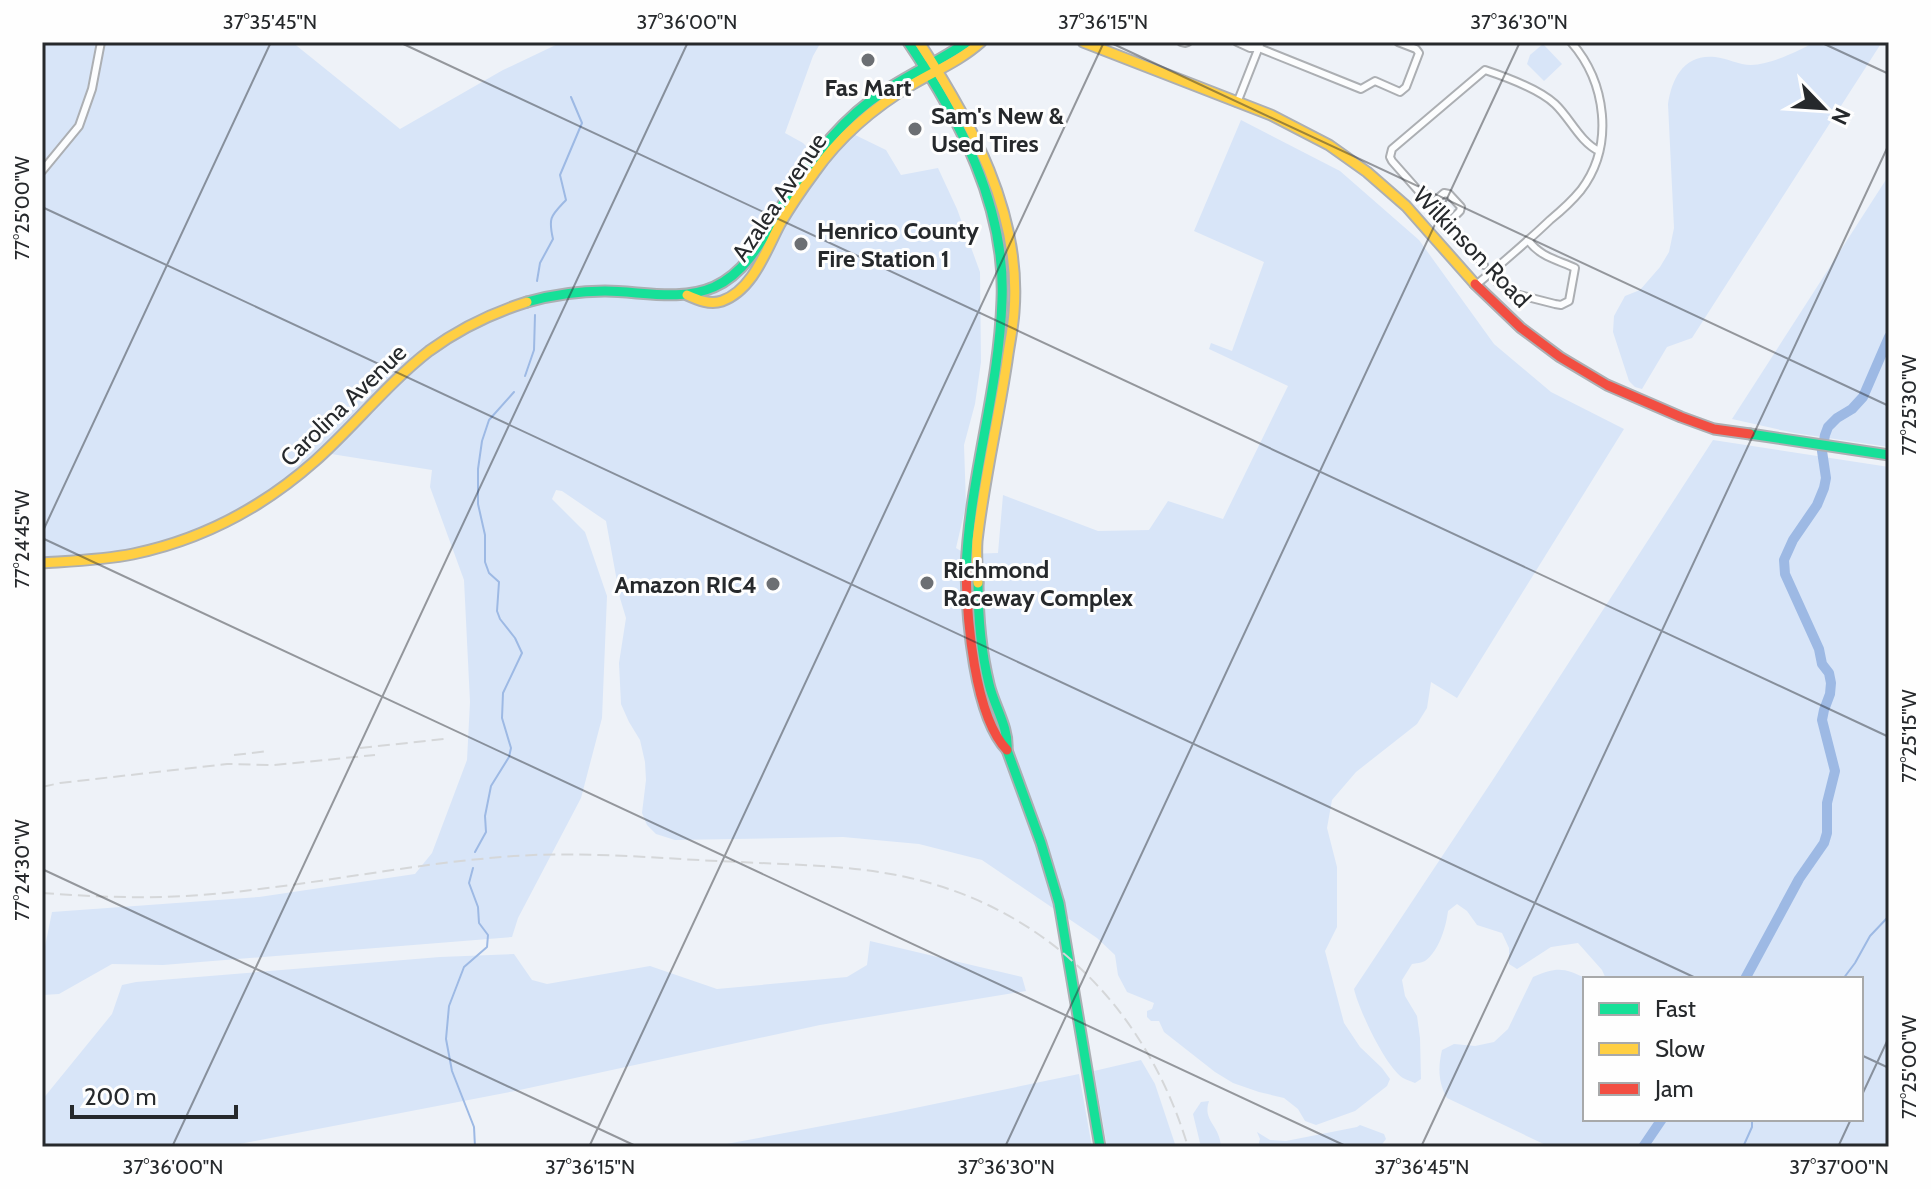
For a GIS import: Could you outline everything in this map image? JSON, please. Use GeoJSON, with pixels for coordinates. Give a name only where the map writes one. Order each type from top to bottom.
{"type":"FeatureCollection","features":[{"type":"Feature","properties":{"kind":"main road"},"geometry":{"type":"LineString","coordinates":[[908,42],[931,69]]}},
{"type":"Feature","properties":{"kind":"main road"},"geometry":{"type":"LineString","coordinates":[[919,42],[976,167],[988,197],[999,242],[1002,318],[972,500],[966,554],[967,623],[988,718],[997,742],[1007,750],[1059,903],[1100,1147]]}},
{"type":"Feature","properties":{"kind":"main road","name":"Azalea Avenue"},"geometry":{"type":"LineString","coordinates":[[687,295],[701,301],[717,302],[737,294],[807,183],[834,147],[882,104],[967,42]]}},
{"type":"Feature","properties":{"kind":"main road","name":"Azalea Avenue"},"geometry":{"type":"LineString","coordinates":[[531,301],[590,291],[687,295],[707,291],[725,282],[742,267],[829,139],[850,118],[881,93],[968,53],[981,42]]}},
{"type":"Feature","properties":{"kind":"main road","name":"Wilkinson Road"},"geometry":{"type":"LineString","coordinates":[[1083,42],[1271,115],[1329,145],[1367,172],[1406,206],[1505,314],[1536,340],[1585,373],[1624,393],[1714,429],[1889,455]]}},
{"type":"Feature","properties":{"kind":"main road","name":"Carolina Avenue"},"geometry":{"type":"LineString","coordinates":[[42,563],[141,554],[176,544],[230,522],[313,465],[402,374],[437,345],[483,319],[531,301]]}},
{"type":"Feature","properties":{"kind":"street"},"geometry":{"type":"LineString","coordinates":[[42,171],[79,126],[92,89],[101,42]]}},
{"type":"Feature","properties":{"kind":"street"},"geometry":{"type":"LineString","coordinates":[[1181,42],[1188,42]]}},
{"type":"Feature","properties":{"kind":"street"},"geometry":{"type":"LineString","coordinates":[[1237,42],[1250,48],[1260,45],[1361,89],[1375,81],[1400,92],[1406,87],[1419,53],[1398,42]]}},
{"type":"Feature","properties":{"kind":"street"},"geometry":{"type":"LineString","coordinates":[[1476,285],[1581,190],[1593,168],[1603,126],[1601,101],[1586,64],[1571,42]]}},
{"type":"Feature","properties":{"kind":"street"},"geometry":{"type":"LineString","coordinates":[[1237,103],[1260,45]]}},
{"type":"Feature","properties":{"kind":"street"},"geometry":{"type":"LineString","coordinates":[[1484,265],[1392,161],[1390,152],[1482,71],[1490,71],[1556,104],[1590,145],[1599,151]]}},
{"type":"Feature","properties":{"kind":"street"},"geometry":{"type":"LineString","coordinates":[[1431,204],[1444,193],[1455,200],[1461,207],[1460,211],[1448,223]]}},
{"type":"Feature","properties":{"kind":"street"},"geometry":{"type":"LineString","coordinates":[[1498,283],[1512,293],[1555,304],[1569,301],[1575,268],[1547,257],[1534,249],[1528,240]]}},
{"type":"Feature","properties":{"kind":"shaded area","name":"Richmond Raceway Complex"},"geometry":{"type":"Polygon","coordinates":[[[42,42],[292,42],[400,129],[503,70],[562,42],[821,42],[785,133],[803,143],[822,162],[849,132],[886,150],[901,175],[938,168],[980,272],[981,362],[975,404],[964,445],[966,505],[956,548],[966,554],[998,553],[1003,495],[1098,531],[1149,530],[1168,501],[1223,519],[1288,386],[1209,349],[1211,343],[1232,351],[1264,262],[1194,231],[1241,120],[1340,171],[1419,240],[1494,344],[1551,392],[1624,429],[1457,698],[1431,682],[1427,708],[1417,724],[1356,772],[1332,800],[1327,828],[1337,867],[1337,927],[1325,951],[1344,1023],[1360,1047],[1390,1079],[1387,1086],[1355,1111],[1316,1125],[1305,1121],[1298,1109],[1284,1098],[1233,1083],[1164,1032],[1159,1021],[1151,1021],[1147,1017],[1147,1011],[1152,1009],[1154,1003],[1127,992],[1118,975],[1115,955],[1097,938],[982,860],[919,844],[843,837],[675,840],[656,834],[647,825],[642,813],[646,780],[640,740],[621,704],[619,663],[626,618],[606,521],[556,490],[552,499],[585,532],[607,596],[602,718],[581,798],[518,918],[512,937],[163,965],[112,964],[59,994],[43,995],[42,961],[52,912],[259,897],[415,874],[432,853],[467,760],[470,702],[464,580],[430,487],[432,470],[325,453],[271,496],[176,544],[42,563],[42,42]]]}},
{"type":"Feature","properties":{"kind":"shaded area"},"geometry":{"type":"Polygon","coordinates":[[[1815,42],[1882,42],[1692,338],[1667,347],[1642,389],[1635,387],[1629,381],[1613,332],[1614,316],[1625,296],[1640,290],[1669,252],[1674,228],[1668,104],[1676,77],[1695,59],[1720,58],[1746,65],[1767,63],[1815,42]]]}},
{"type":"Feature","properties":{"kind":"shaded area"},"geometry":{"type":"Polygon","coordinates":[[[1543,44],[1562,64],[1544,81],[1527,64],[1530,55],[1543,44]]]}},
{"type":"Feature","properties":{"kind":"shaded area"},"geometry":{"type":"Polygon","coordinates":[[[1889,175],[1889,447],[1794,433],[1732,419],[1889,175]]]}},
{"type":"Feature","properties":{"kind":"shaded area"},"geometry":{"type":"Polygon","coordinates":[[[1713,440],[1889,467],[1889,1147],[1550,1147],[1447,1098],[1440,1080],[1442,1050],[1454,1044],[1475,1046],[1494,1042],[1508,1029],[1533,977],[1560,970],[1583,977],[1583,1121],[1863,1121],[1863,977],[1605,977],[1578,943],[1551,947],[1517,969],[1509,964],[1509,948],[1502,933],[1477,925],[1467,911],[1457,904],[1448,911],[1444,931],[1434,951],[1425,961],[1412,964],[1402,980],[1405,996],[1417,1016],[1421,1079],[1415,1083],[1396,1072],[1367,1023],[1354,989],[1713,440]]]}},
{"type":"Feature","properties":{"kind":"shaded area"},"geometry":{"type":"Polygon","coordinates":[[[870,941],[1022,977],[1026,991],[820,1025],[515,1091],[224,1147],[42,1147],[42,1100],[112,1014],[122,985],[440,957],[514,954],[532,980],[547,984],[650,966],[717,989],[847,977],[867,965],[870,941]]]}},
{"type":"Feature","properties":{"kind":"shaded area"},"geometry":{"type":"Polygon","coordinates":[[[1141,1060],[1155,1084],[1176,1147],[1107,1147],[1094,1071],[1141,1060]]]}},
{"type":"Feature","properties":{"kind":"shaded area"},"geometry":{"type":"Polygon","coordinates":[[[1079,1074],[1092,1147],[710,1147],[886,1114],[1079,1074]]]}},
{"type":"Feature","properties":{"kind":"shaded area"},"geometry":{"type":"Polygon","coordinates":[[[1209,1101],[1209,1119],[1218,1133],[1221,1147],[1201,1147],[1193,1114],[1201,1102],[1209,1101]]]}},
{"type":"Feature","properties":{"kind":"shaded area"},"geometry":{"type":"Polygon","coordinates":[[[1360,1125],[1384,1134],[1386,1139],[1380,1147],[1258,1147],[1260,1139],[1257,1132],[1270,1140],[1286,1141],[1360,1125]]]}},
{"type":"Feature","properties":{"kind":"waterway"},"geometry":{"type":"LineString","coordinates":[[537,281],[540,263],[553,239],[552,217],[566,200],[560,175],[582,123],[571,97]]}},
{"type":"Feature","properties":{"kind":"waterway"},"geometry":{"type":"LineString","coordinates":[[525,376],[534,350],[535,315]]}},
{"type":"Feature","properties":{"kind":"waterway"},"geometry":{"type":"LineString","coordinates":[[1746,977],[1799,879],[1824,843],[1827,803],[1835,771],[1822,720],[1830,694],[1829,673],[1822,664],[1819,649],[1785,574],[1784,560],[1824,488],[1826,478],[1822,451],[1828,427],[1863,397],[1889,337]]}},
{"type":"Feature","properties":{"kind":"waterway"},"geometry":{"type":"LineString","coordinates":[[475,852],[486,832],[485,816],[491,786],[509,757],[511,748],[502,718],[503,693],[522,653],[497,611],[499,582],[489,573],[485,562],[485,535],[478,504],[482,441],[489,420],[514,392]]}},
{"type":"Feature","properties":{"kind":"waterway"},"geometry":{"type":"LineString","coordinates":[[473,868],[469,883],[478,907],[479,923],[488,935],[487,947],[464,967],[449,1006],[446,1039],[452,1071],[474,1127],[475,1147]]}},
{"type":"Feature","properties":{"kind":"waterway"},"geometry":{"type":"LineString","coordinates":[[1844,977],[1870,936],[1889,916]]}},
{"type":"Feature","properties":{"kind":"waterway"},"geometry":{"type":"LineString","coordinates":[[1643,1147],[1661,1121]]}},
{"type":"Feature","properties":{"kind":"waterway"},"geometry":{"type":"LineString","coordinates":[[1743,1147],[1752,1121]]}},
{"type":"Feature","properties":{"kind":"railway"},"geometry":{"type":"LineString","coordinates":[[360,748],[444,739]]}},
{"type":"Feature","properties":{"kind":"railway"},"geometry":{"type":"LineString","coordinates":[[234,755],[269,751]]}},
{"type":"Feature","properties":{"kind":"railway"},"geometry":{"type":"LineString","coordinates":[[42,787],[227,764],[274,765],[375,755]]}},
{"type":"Feature","properties":{"kind":"railway"},"geometry":{"type":"LineString","coordinates":[[42,893],[122,897],[202,895],[427,865],[561,854],[823,866],[906,877],[957,892],[1004,913],[1046,940],[1084,972],[1118,1010],[1146,1051],[1170,1097],[1188,1147]]}},
{"type":"Feature","properties":{"kind":"traffic: fast"},"geometry":{"type":"LineString","coordinates":[[908,42],[945,101],[976,164],[996,231],[1001,265],[1000,334],[972,503],[966,571]]}},
{"type":"Feature","properties":{"kind":"traffic: fast"},"geometry":{"type":"LineString","coordinates":[[527,302],[595,291],[660,295],[688,294],[714,287],[749,259],[799,179],[855,113],[883,92],[967,42]]}},
{"type":"Feature","properties":{"kind":"traffic: fast"},"geometry":{"type":"LineString","coordinates":[[1750,434],[1889,455]]}},
{"type":"Feature","properties":{"kind":"traffic: fast"},"geometry":{"type":"LineString","coordinates":[[978,583],[980,634],[989,684],[1004,725],[1007,750],[1059,903],[1100,1147]]}},
{"type":"Feature","properties":{"kind":"traffic: slow"},"geometry":{"type":"LineString","coordinates":[[919,42],[957,104],[989,170],[1010,239],[1014,275],[1013,324],[977,541],[978,583]]}},
{"type":"Feature","properties":{"kind":"traffic: slow"},"geometry":{"type":"LineString","coordinates":[[687,295],[718,302],[733,296],[750,279],[780,224],[824,159],[846,135],[885,102],[957,60],[981,42]]}},
{"type":"Feature","properties":{"kind":"traffic: slow"},"geometry":{"type":"LineString","coordinates":[[1083,42],[1271,115],[1329,145],[1367,172],[1406,206],[1475,284]]}},
{"type":"Feature","properties":{"kind":"traffic: slow"},"geometry":{"type":"LineString","coordinates":[[42,563],[133,554],[183,540],[230,520],[295,478],[429,351],[476,322],[527,302]]}},
{"type":"Feature","properties":{"kind":"traffic: jam"},"geometry":{"type":"LineString","coordinates":[[1475,284],[1521,328],[1560,357],[1607,385],[1714,429],[1750,434]]}},
{"type":"Feature","properties":{"kind":"traffic: jam"},"geometry":{"type":"LineString","coordinates":[[966,571],[974,665],[987,714],[1007,750]]}},
{"type":"Feature","properties":{"kind":"place","name":"Fas Mart"},"geometry":{"type":"Point","coordinates":[868,60]}},
{"type":"Feature","properties":{"kind":"place","name":"Sam's New & Used Tires"},"geometry":{"type":"Point","coordinates":[915,129]}},
{"type":"Feature","properties":{"kind":"place","name":"Henrico County Fire Station 1"},"geometry":{"type":"Point","coordinates":[801,244]}},
{"type":"Feature","properties":{"kind":"place","name":"Richmond Raceway Complex"},"geometry":{"type":"Point","coordinates":[927,583]}},
{"type":"Feature","properties":{"kind":"place","name":"Amazon RIC4"},"geometry":{"type":"Point","coordinates":[773,584]}}]}
